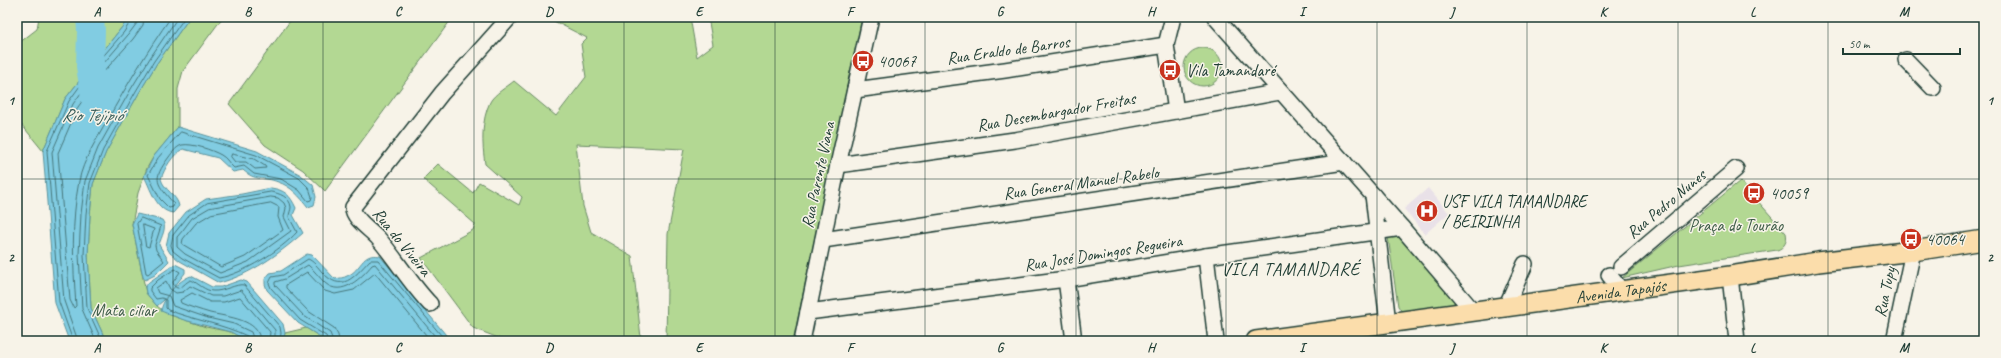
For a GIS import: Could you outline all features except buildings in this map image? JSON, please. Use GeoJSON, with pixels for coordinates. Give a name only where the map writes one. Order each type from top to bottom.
{"type":"FeatureCollection","features":[{"type":"Feature","properties":{"kind":"main road","name":"Avenida Tapajós"},"geometry":{"type":"LineString","coordinates":[[1256,341],[1309,337],[1388,323],[1984,240]]}},
{"type":"Feature","properties":{"kind":"street","name":"Rua do Viveira"},"geometry":{"type":"LineString","coordinates":[[430,304],[405,276],[378,238],[354,214],[352,209],[442,93],[510,17]]}},
{"type":"Feature","properties":{"kind":"street"},"geometry":{"type":"LineString","coordinates":[[1173,17],[1166,45],[1176,111]]}},
{"type":"Feature","properties":{"kind":"street"},"geometry":{"type":"LineString","coordinates":[[1215,17],[1402,228],[1474,312]]}},
{"type":"Feature","properties":{"kind":"street","name":"Rua Parente Viana"},"geometry":{"type":"LineString","coordinates":[[802,341],[838,165],[855,90],[874,18]]}},
{"type":"Feature","properties":{"kind":"street","name":"Rua Eraldo de Barros"},"geometry":{"type":"LineString","coordinates":[[855,90],[1005,70],[1166,45]]}},
{"type":"Feature","properties":{"kind":"street"},"geometry":{"type":"LineString","coordinates":[[1906,60],[1933,88]]}},
{"type":"Feature","properties":{"kind":"street","name":"Rua Desembargador Freitas"},"geometry":{"type":"LineString","coordinates":[[838,165],[1015,140],[1280,92]]}},
{"type":"Feature","properties":{"kind":"street","name":"Rua General Manuel Rabelo"},"geometry":{"type":"LineString","coordinates":[[823,240],[1344,162]]}},
{"type":"Feature","properties":{"kind":"street","name":"Rua Pedro Nunes"},"geometry":{"type":"LineString","coordinates":[[1622,291],[1615,271],[1736,169]]}},
{"type":"Feature","properties":{"kind":"street"},"geometry":{"type":"LineString","coordinates":[[1373,195],[1388,323]]}},
{"type":"Feature","properties":{"kind":"street","name":"Rua José Domingos Regueira"},"geometry":{"type":"LineString","coordinates":[[808,312],[1066,279],[1206,256],[1402,228]]}},
{"type":"Feature","properties":{"kind":"street","name":"Rua Tupy"},"geometry":{"type":"LineString","coordinates":[[1894,341],[1913,251]]}},
{"type":"Feature","properties":{"kind":"street"},"geometry":{"type":"LineString","coordinates":[[1206,256],[1216,341]]}},
{"type":"Feature","properties":{"kind":"street"},"geometry":{"type":"LineString","coordinates":[[1506,307],[1525,264]]}},
{"type":"Feature","properties":{"kind":"street"},"geometry":{"type":"LineString","coordinates":[[1730,276],[1737,341]]}},
{"type":"Feature","properties":{"kind":"street"},"geometry":{"type":"LineString","coordinates":[[1066,279],[1074,341]]}},
{"type":"Feature","properties":{"kind":"shaded area","name":"USF VILA TAMANDARE / BEIRINHA"},"geometry":{"type":"Polygon","coordinates":[[[1428,188],[1449,213],[1425,234],[1404,209],[1428,188]]]}},
{"type":"Feature","properties":{"kind":"green space"},"geometry":{"type":"Polygon","coordinates":[[[39,17],[130,17],[65,99],[43,151],[17,119],[17,42],[19,43],[37,29],[39,17]]]}},
{"type":"Feature","properties":{"kind":"green space","name":"Mata ciliar"},"geometry":{"type":"Polygon","coordinates":[[[190,17],[223,17],[183,71],[178,89],[178,127],[154,156],[147,168],[138,193],[132,224],[146,293],[157,306],[167,314],[206,327],[231,332],[247,341],[106,341],[91,308],[88,255],[93,184],[106,152],[139,93],[157,63],[190,17]]]}},
{"type":"Feature","properties":{"kind":"green space"},"geometry":{"type":"Polygon","coordinates":[[[293,17],[453,17],[325,191],[303,170],[265,145],[229,104],[293,17]]]}},
{"type":"Feature","properties":{"kind":"green space"},"geometry":{"type":"Polygon","coordinates":[[[553,17],[690,17],[697,57],[713,45],[708,17],[862,17],[793,341],[666,341],[668,234],[684,149],[576,144],[583,206],[591,232],[632,256],[641,338],[635,341],[506,341],[473,328],[421,258],[473,230],[475,224],[423,179],[438,164],[473,193],[479,182],[519,205],[522,197],[485,164],[483,141],[485,117],[492,99],[514,81],[556,116],[586,77],[581,44],[587,38],[552,20],[553,17]]]}},
{"type":"Feature","properties":{"kind":"green space"},"geometry":{"type":"Polygon","coordinates":[[[1199,48],[1207,48],[1214,51],[1219,56],[1222,67],[1219,78],[1214,83],[1207,86],[1199,86],[1192,83],[1187,78],[1184,71],[1184,63],[1187,56],[1192,51],[1199,48]]]}},
{"type":"Feature","properties":{"kind":"green space","name":"Praça do Tourão"},"geometry":{"type":"Polygon","coordinates":[[[1740,181],[1786,233],[1786,241],[1782,248],[1679,265],[1622,278],[1740,181]]]}},
{"type":"Feature","properties":{"kind":"green space"},"geometry":{"type":"Polygon","coordinates":[[[1401,235],[1455,296],[1455,301],[1450,308],[1404,315],[1398,306],[1388,237],[1401,235]]]}},
{"type":"Feature","properties":{"kind":"green space"},"geometry":{"type":"Polygon","coordinates":[[[306,328],[327,341],[283,341],[285,333],[306,328]]]}},
{"type":"Feature","properties":{"kind":"water","name":"Rio Tejipió"},"geometry":{"type":"Polygon","coordinates":[[[130,17],[190,17],[157,63],[139,93],[106,152],[93,184],[88,255],[91,308],[106,341],[69,341],[55,303],[43,151],[65,99],[130,17]]]}},
{"type":"Feature","properties":{"kind":"water"},"geometry":{"type":"Polygon","coordinates":[[[178,127],[257,151],[301,175],[313,185],[316,197],[314,205],[308,207],[295,192],[283,184],[273,180],[252,176],[243,170],[233,172],[218,158],[183,149],[179,151],[169,162],[161,179],[178,202],[179,206],[173,213],[167,211],[158,204],[144,176],[154,156],[178,127]]]}},
{"type":"Feature","properties":{"kind":"water"},"geometry":{"type":"Polygon","coordinates":[[[271,188],[280,190],[292,200],[296,208],[293,215],[303,233],[264,263],[242,275],[219,283],[180,261],[170,253],[166,246],[169,233],[186,212],[206,199],[271,188]]]}},
{"type":"Feature","properties":{"kind":"water"},"geometry":{"type":"Polygon","coordinates":[[[137,214],[162,220],[164,223],[164,232],[159,245],[169,261],[155,275],[145,280],[143,277],[132,224],[137,214]]]}},
{"type":"Feature","properties":{"kind":"water"},"geometry":{"type":"Polygon","coordinates":[[[307,254],[312,255],[335,279],[352,273],[365,259],[374,255],[380,256],[451,341],[327,341],[298,323],[267,290],[265,284],[265,279],[270,273],[281,271],[307,254]]]}},
{"type":"Feature","properties":{"kind":"water"},"geometry":{"type":"Polygon","coordinates":[[[175,264],[185,269],[185,273],[164,300],[157,306],[146,293],[145,287],[149,282],[175,264]]]}},
{"type":"Feature","properties":{"kind":"water"},"geometry":{"type":"Polygon","coordinates":[[[191,276],[212,287],[221,287],[241,280],[247,282],[283,324],[285,333],[283,341],[247,341],[231,332],[184,320],[161,311],[168,295],[176,285],[191,276]]]}},
{"type":"Feature","properties":{"kind":"waterway"},"geometry":{"type":"LineString","coordinates":[[90,17],[90,66],[96,103]]}},
{"type":"Feature","properties":{"kind":"place","name":"40067"},"geometry":{"type":"Point","coordinates":[863,61]}},
{"type":"Feature","properties":{"kind":"place","name":"Vila Tamandaré"},"geometry":{"type":"Point","coordinates":[1170,70]}},
{"type":"Feature","properties":{"kind":"place","name":"40059"},"geometry":{"type":"Point","coordinates":[1754,193]}},
{"type":"Feature","properties":{"kind":"place","name":"USF VILA TAMANDARE / BEIRINHA"},"geometry":{"type":"Point","coordinates":[1427,211]}},
{"type":"Feature","properties":{"kind":"place","name":"40064"},"geometry":{"type":"Point","coordinates":[1911,239]}},
{"type":"Feature","properties":{"kind":"district","name":"VILA TAMANDARÉ"},"geometry":{"type":"Point","coordinates":[1291,269]}}]}
